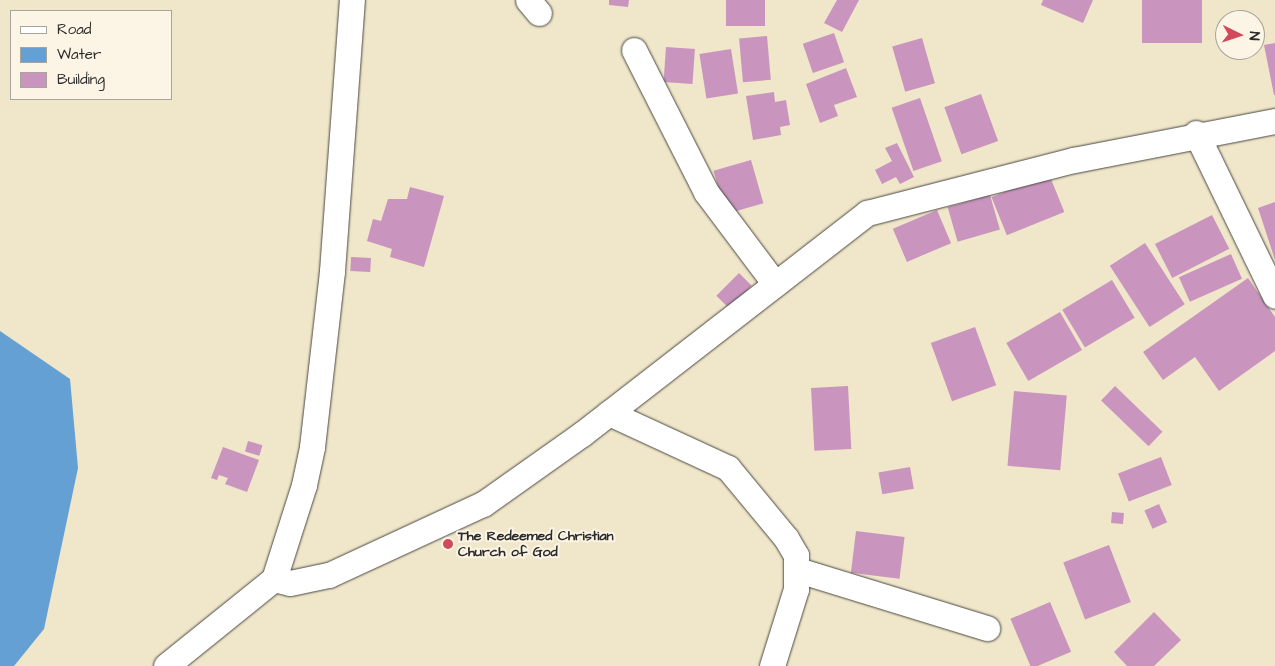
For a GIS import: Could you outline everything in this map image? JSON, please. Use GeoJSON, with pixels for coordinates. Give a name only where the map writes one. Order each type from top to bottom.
{"type":"FeatureCollection","features":[{"type":"Feature","properties":{"kind":"street"},"geometry":{"type":"LineString","coordinates":[[166,666],[274,578],[312,447],[345,141],[352,0]]}},
{"type":"Feature","properties":{"kind":"street"},"geometry":{"type":"LineString","coordinates":[[634,50],[706,192],[775,284]]}},
{"type":"Feature","properties":{"kind":"street"},"geometry":{"type":"LineString","coordinates":[[274,578],[290,583],[329,574],[461,516],[609,413],[867,213],[1196,133],[1275,121]]}},
{"type":"Feature","properties":{"kind":"street"},"geometry":{"type":"LineString","coordinates":[[1196,133],[1275,296]]}},
{"type":"Feature","properties":{"kind":"street"},"geometry":{"type":"LineString","coordinates":[[609,413],[728,468],[786,538],[796,555],[798,570],[796,589],[772,666]]}},
{"type":"Feature","properties":{"kind":"street"},"geometry":{"type":"LineString","coordinates":[[798,570],[987,628]]}},
{"type":"Feature","properties":{"kind":"water"},"geometry":{"type":"Polygon","coordinates":[[[0,331],[70,379],[78,468],[44,629],[14,666],[0,666],[0,331]]]}},
{"type":"Feature","properties":{"kind":"building"},"geometry":{"type":"Polygon","coordinates":[[[609,0],[629,0],[628,7],[609,5],[609,0]]]}},
{"type":"Feature","properties":{"kind":"building"},"geometry":{"type":"Polygon","coordinates":[[[726,0],[765,0],[765,26],[726,26],[726,0]]]}},
{"type":"Feature","properties":{"kind":"building"},"geometry":{"type":"Polygon","coordinates":[[[837,0],[859,0],[842,32],[824,23],[837,0]]]}},
{"type":"Feature","properties":{"kind":"building"},"geometry":{"type":"Polygon","coordinates":[[[1043,0],[1093,0],[1083,23],[1041,5],[1043,0]]]}},
{"type":"Feature","properties":{"kind":"building"},"geometry":{"type":"Polygon","coordinates":[[[1142,0],[1202,0],[1202,43],[1142,43],[1142,0]]]}},
{"type":"Feature","properties":{"kind":"building"},"geometry":{"type":"Polygon","coordinates":[[[834,33],[844,62],[813,73],[803,44],[834,33]]]}},
{"type":"Feature","properties":{"kind":"building"},"geometry":{"type":"Polygon","coordinates":[[[767,36],[771,80],[743,82],[739,38],[767,36]]]}},
{"type":"Feature","properties":{"kind":"building"},"geometry":{"type":"Polygon","coordinates":[[[922,38],[935,83],[905,92],[892,47],[922,38]]]}},
{"type":"Feature","properties":{"kind":"building"},"geometry":{"type":"Polygon","coordinates":[[[1275,43],[1275,95],[1265,50],[1265,45],[1275,43]]]}},
{"type":"Feature","properties":{"kind":"building"},"geometry":{"type":"Polygon","coordinates":[[[666,47],[695,49],[692,84],[664,82],[666,47]]]}},
{"type":"Feature","properties":{"kind":"building"},"geometry":{"type":"Polygon","coordinates":[[[731,49],[738,93],[706,98],[699,54],[731,49]]]}},
{"type":"Feature","properties":{"kind":"building"},"geometry":{"type":"Polygon","coordinates":[[[846,68],[857,97],[834,105],[838,116],[820,123],[806,84],[846,68]]]}},
{"type":"Feature","properties":{"kind":"building"},"geometry":{"type":"Polygon","coordinates":[[[774,92],[775,102],[786,100],[790,125],[780,127],[781,135],[753,140],[746,96],[774,92]]]}},
{"type":"Feature","properties":{"kind":"building"},"geometry":{"type":"Polygon","coordinates":[[[981,94],[998,141],[961,154],[944,107],[981,94]]]}},
{"type":"Feature","properties":{"kind":"building"},"geometry":{"type":"Polygon","coordinates":[[[920,98],[942,161],[913,171],[892,108],[920,98]]]}},
{"type":"Feature","properties":{"kind":"building"},"geometry":{"type":"Polygon","coordinates":[[[897,143],[914,177],[900,184],[896,177],[882,184],[875,170],[892,161],[885,148],[897,143]]]}},
{"type":"Feature","properties":{"kind":"building"},"geometry":{"type":"Polygon","coordinates":[[[751,160],[763,203],[726,214],[714,171],[751,160]]]}},
{"type":"Feature","properties":{"kind":"building"},"geometry":{"type":"Polygon","coordinates":[[[1049,174],[1064,212],[1007,235],[992,197],[1049,174]]]}},
{"type":"Feature","properties":{"kind":"building"},"geometry":{"type":"Polygon","coordinates":[[[410,187],[444,196],[424,267],[390,257],[392,249],[367,241],[373,219],[381,221],[388,199],[407,199],[410,187]]]}},
{"type":"Feature","properties":{"kind":"building"},"geometry":{"type":"Polygon","coordinates":[[[990,195],[1000,230],[958,242],[948,207],[990,195]]]}},
{"type":"Feature","properties":{"kind":"building"},"geometry":{"type":"Polygon","coordinates":[[[1275,202],[1275,260],[1258,208],[1275,202]]]}},
{"type":"Feature","properties":{"kind":"building"},"geometry":{"type":"Polygon","coordinates":[[[937,210],[951,243],[907,262],[893,229],[937,210]]]}},
{"type":"Feature","properties":{"kind":"building"},"geometry":{"type":"Polygon","coordinates":[[[1212,215],[1229,249],[1172,278],[1155,244],[1212,215]]]}},
{"type":"Feature","properties":{"kind":"building"},"geometry":{"type":"Polygon","coordinates":[[[1145,243],[1185,304],[1150,327],[1110,266],[1145,243]]]}},
{"type":"Feature","properties":{"kind":"building"},"geometry":{"type":"Polygon","coordinates":[[[1231,254],[1242,279],[1190,302],[1179,277],[1231,254]]]}},
{"type":"Feature","properties":{"kind":"building"},"geometry":{"type":"Polygon","coordinates":[[[351,257],[371,258],[370,272],[350,271],[351,257]]]}},
{"type":"Feature","properties":{"kind":"building"},"geometry":{"type":"Polygon","coordinates":[[[739,273],[752,286],[729,308],[716,296],[739,273]]]}},
{"type":"Feature","properties":{"kind":"building"},"geometry":{"type":"Polygon","coordinates":[[[1248,278],[1275,317],[1275,351],[1219,391],[1195,357],[1163,380],[1143,352],[1248,278]]]}},
{"type":"Feature","properties":{"kind":"building"},"geometry":{"type":"Polygon","coordinates":[[[1112,280],[1135,318],[1085,348],[1062,310],[1112,280]]]}},
{"type":"Feature","properties":{"kind":"building"},"geometry":{"type":"Polygon","coordinates":[[[1060,312],[1082,350],[1028,381],[1006,343],[1060,312]]]}},
{"type":"Feature","properties":{"kind":"building"},"geometry":{"type":"Polygon","coordinates":[[[975,327],[996,385],[952,401],[931,343],[975,327]]]}},
{"type":"Feature","properties":{"kind":"building"},"geometry":{"type":"Polygon","coordinates":[[[848,386],[851,449],[814,451],[811,388],[848,386]]]}},
{"type":"Feature","properties":{"kind":"building"},"geometry":{"type":"Polygon","coordinates":[[[1115,386],[1162,432],[1149,446],[1101,400],[1115,386]]]}},
{"type":"Feature","properties":{"kind":"building"},"geometry":{"type":"Polygon","coordinates":[[[1014,391],[1067,396],[1060,470],[1007,466],[1014,391]]]}},
{"type":"Feature","properties":{"kind":"building"},"geometry":{"type":"Polygon","coordinates":[[[248,441],[262,445],[259,456],[245,452],[248,441]]]}},
{"type":"Feature","properties":{"kind":"building"},"geometry":{"type":"Polygon","coordinates":[[[223,447],[259,460],[247,492],[225,484],[228,478],[219,475],[217,480],[211,478],[223,447]]]}},
{"type":"Feature","properties":{"kind":"building"},"geometry":{"type":"Polygon","coordinates":[[[1161,457],[1172,485],[1129,501],[1118,473],[1161,457]]]}},
{"type":"Feature","properties":{"kind":"building"},"geometry":{"type":"Polygon","coordinates":[[[910,467],[914,489],[882,494],[878,473],[910,467]]]}},
{"type":"Feature","properties":{"kind":"building"},"geometry":{"type":"Polygon","coordinates":[[[1159,504],[1167,522],[1153,529],[1144,511],[1159,504]]]}},
{"type":"Feature","properties":{"kind":"building"},"geometry":{"type":"Polygon","coordinates":[[[1112,512],[1124,513],[1123,524],[1111,523],[1112,512]]]}},
{"type":"Feature","properties":{"kind":"building"},"geometry":{"type":"Polygon","coordinates":[[[856,531],[905,537],[900,579],[851,573],[856,531]]]}},
{"type":"Feature","properties":{"kind":"building"},"geometry":{"type":"Polygon","coordinates":[[[1109,545],[1131,602],[1085,620],[1063,563],[1109,545]]]}},
{"type":"Feature","properties":{"kind":"building"},"geometry":{"type":"Polygon","coordinates":[[[1050,602],[1071,652],[1037,666],[1030,666],[1010,619],[1050,602]]]}},
{"type":"Feature","properties":{"kind":"building"},"geometry":{"type":"Polygon","coordinates":[[[1154,612],[1181,640],[1154,666],[1127,666],[1114,652],[1154,612]]]}},
{"type":"Feature","properties":{"kind":"place","name":"The Redeemed Christian Church of God"},"geometry":{"type":"Point","coordinates":[448,544]}}]}
